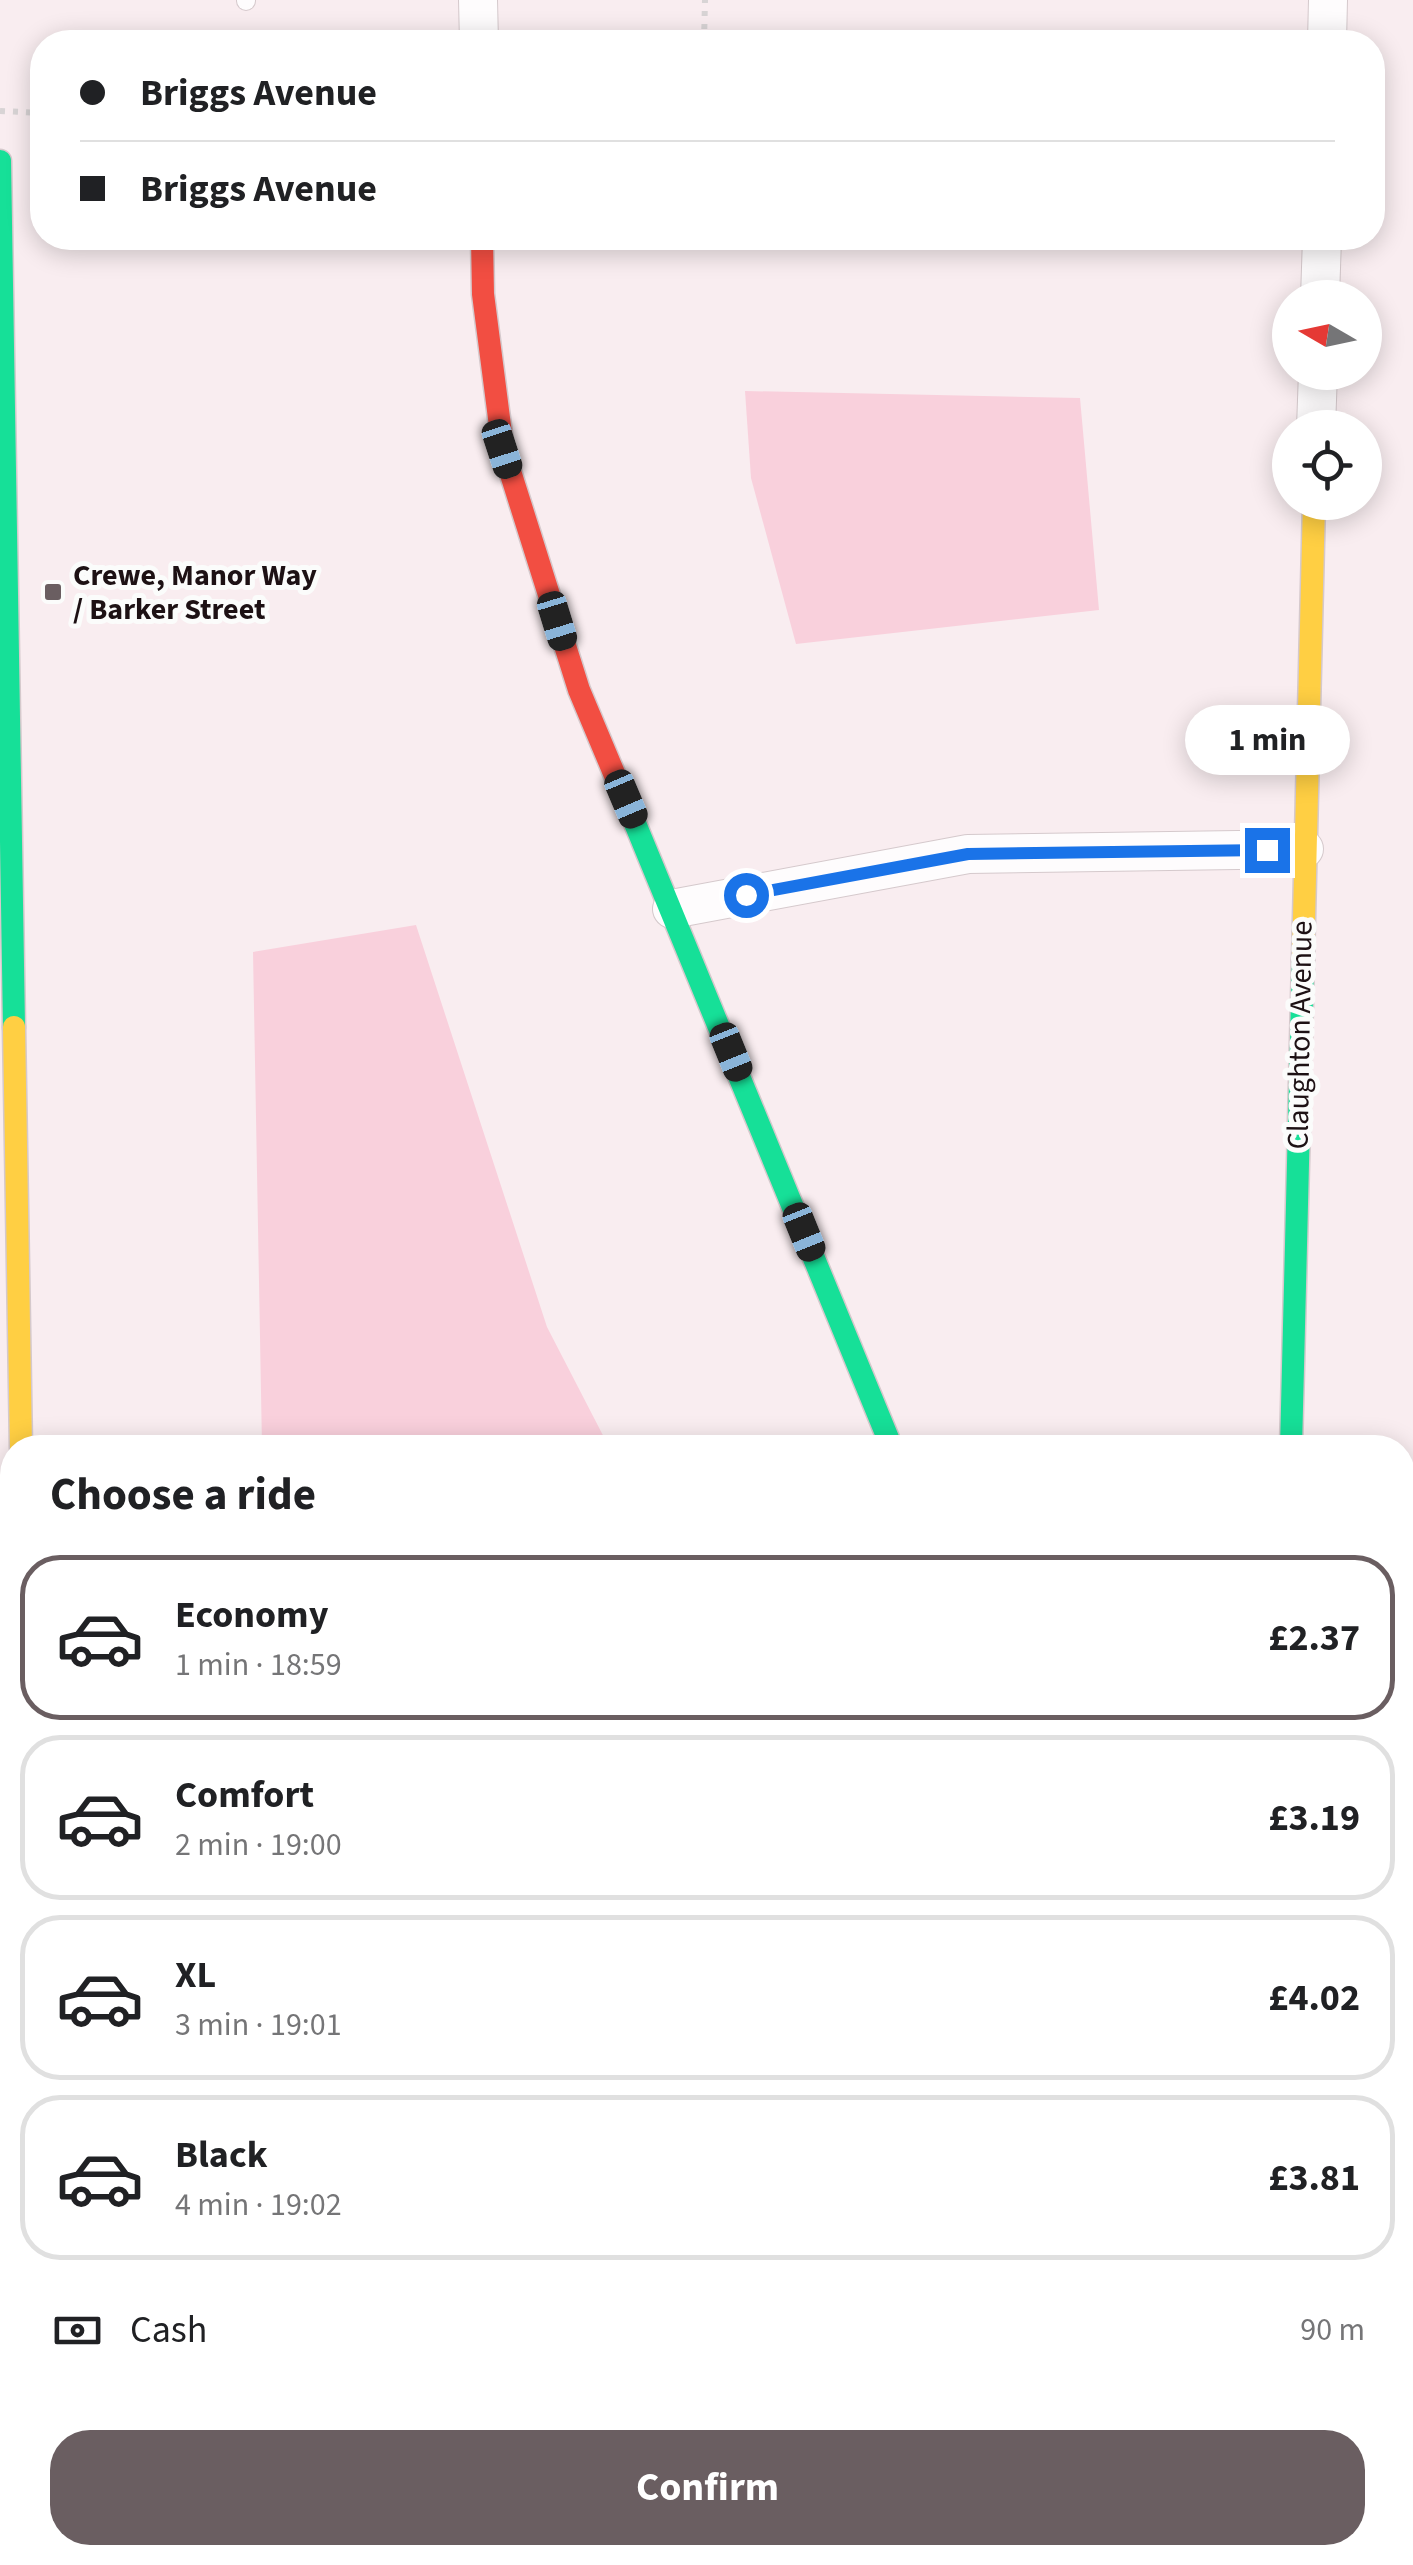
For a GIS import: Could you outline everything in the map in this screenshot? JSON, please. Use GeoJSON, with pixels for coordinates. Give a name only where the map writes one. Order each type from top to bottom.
{"type":"FeatureCollection","features":[{"type":"Feature","properties":{"kind":"street"},"geometry":{"type":"LineString","coordinates":[[478,0],[479,30]]}},
{"type":"Feature","properties":{"kind":"street"},"geometry":{"type":"LineString","coordinates":[[1327,30],[1328,0]]}},
{"type":"Feature","properties":{"kind":"street"},"geometry":{"type":"LineString","coordinates":[[0,161],[21,1435]]}},
{"type":"Feature","properties":{"kind":"street"},"geometry":{"type":"LineString","coordinates":[[482,250],[502,449],[579,690],[887,1435]]}},
{"type":"Feature","properties":{"kind":"street"},"geometry":{"type":"LineString","coordinates":[[1321,280],[1322,250]]}},
{"type":"Feature","properties":{"kind":"street","name":"Claughton Avenue"},"geometry":{"type":"LineString","coordinates":[[1291,1435],[1313,520]]}},
{"type":"Feature","properties":{"kind":"street"},"geometry":{"type":"LineString","coordinates":[[672,909],[968,854],[1304,850]]}},
{"type":"Feature","properties":{"kind":"path"},"geometry":{"type":"LineString","coordinates":[[704,0],[704,30]]}},
{"type":"Feature","properties":{"kind":"path"},"geometry":{"type":"LineString","coordinates":[[0,111],[30,112]]}},
{"type":"Feature","properties":{"kind":"shaded area"},"geometry":{"type":"Polygon","coordinates":[[[745,391],[1080,398],[1099,610],[796,644],[751,478],[745,391]]]}},
{"type":"Feature","properties":{"kind":"shaded area"},"geometry":{"type":"Polygon","coordinates":[[[416,925],[547,1327],[603,1435],[262,1435],[253,952],[416,925]]]}},
{"type":"Feature","properties":{"kind":"traffic: fast"},"geometry":{"type":"LineString","coordinates":[[0,161],[14,1027]]}},
{"type":"Feature","properties":{"kind":"traffic: fast"},"geometry":{"type":"LineString","coordinates":[[632,816],[887,1435]]}},
{"type":"Feature","properties":{"kind":"traffic: fast"},"geometry":{"type":"LineString","coordinates":[[1291,1435],[1303,960]]}},
{"type":"Feature","properties":{"kind":"traffic: slow"},"geometry":{"type":"LineString","coordinates":[[1303,960],[1314,520]]}},
{"type":"Feature","properties":{"kind":"traffic: slow"},"geometry":{"type":"LineString","coordinates":[[14,1027],[21,1435]]}},
{"type":"Feature","properties":{"kind":"traffic: jam"},"geometry":{"type":"LineString","coordinates":[[482,250],[483,294],[503,449],[579,690],[632,816]]}},
{"type":"Feature","properties":{"kind":"place","name":"Crewe, Manor Way / Barker Street"},"geometry":{"type":"Point","coordinates":[53,592]}},
{"type":"Feature","properties":{"kind":"route"},"geometry":{"type":"LineString","coordinates":[[746,895],[968,854],[1267,850]]}}]}
